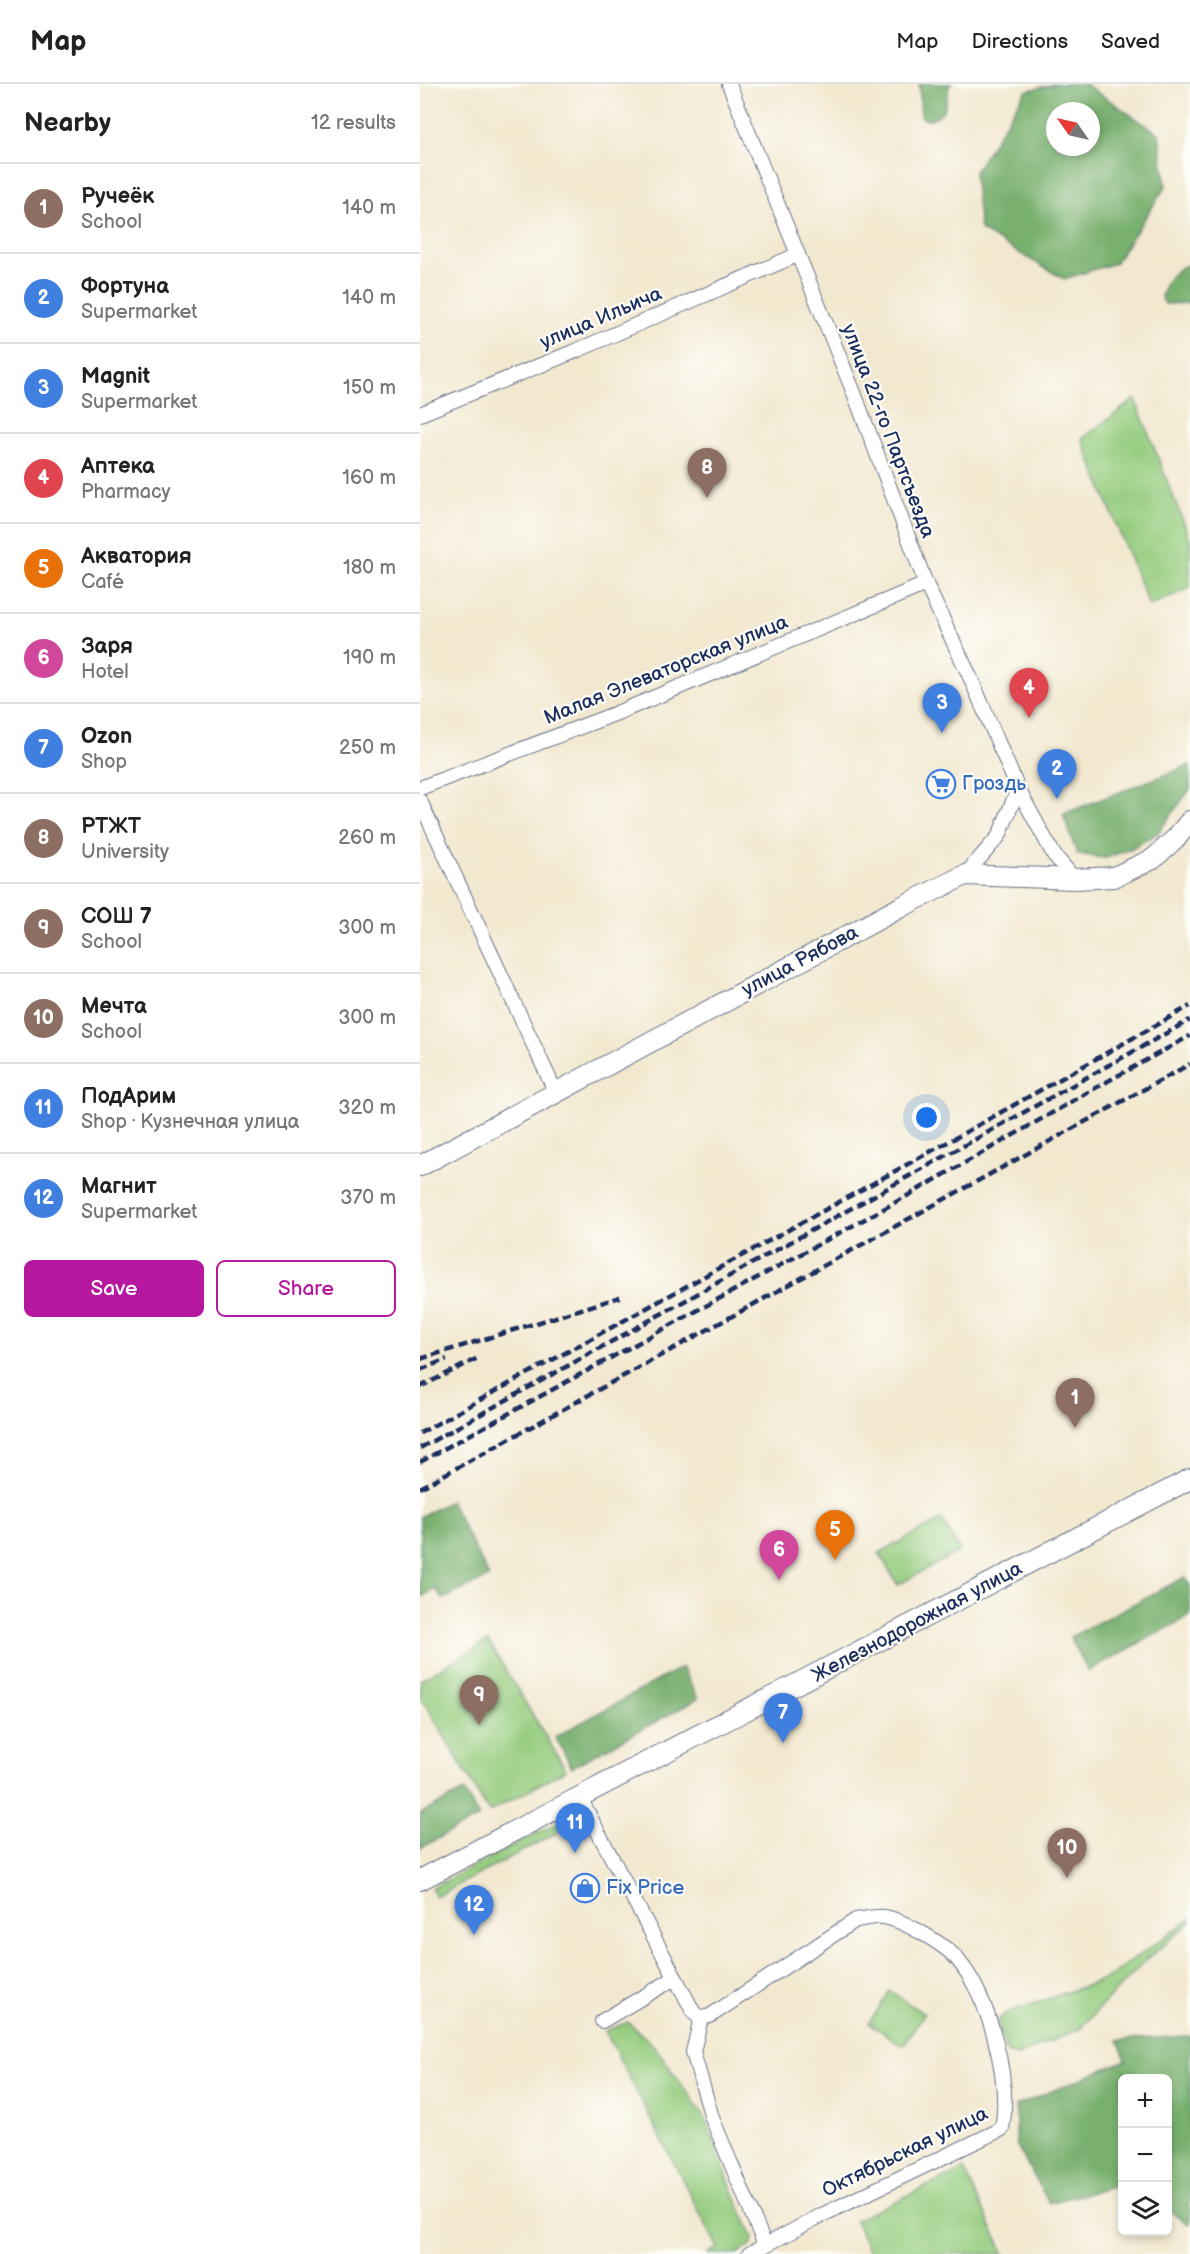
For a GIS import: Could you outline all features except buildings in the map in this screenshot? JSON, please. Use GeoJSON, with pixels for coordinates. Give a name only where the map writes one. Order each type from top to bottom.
{"type":"FeatureCollection","features":[{"type":"Feature","properties":{"kind":"street","name":"улица 22-го Партсъезда"},"geometry":{"type":"LineString","coordinates":[[729,84],[854,393],[926,584],[971,679],[1018,789],[1054,855],[1075,879]]}},
{"type":"Feature","properties":{"kind":"street","name":"улица Ильича"},"geometry":{"type":"LineString","coordinates":[[420,414],[578,350],[797,255]]}},
{"type":"Feature","properties":{"kind":"street","name":"Малая Элеваторская улица"},"geometry":{"type":"LineString","coordinates":[[420,788],[617,713],[926,584]]}},
{"type":"Feature","properties":{"kind":"street"},"geometry":{"type":"LineString","coordinates":[[965,875],[999,836],[1018,789]]}},
{"type":"Feature","properties":{"kind":"street"},"geometry":{"type":"LineString","coordinates":[[420,801],[556,1093]]}},
{"type":"Feature","properties":{"kind":"street","name":"улица Рябова"},"geometry":{"type":"LineString","coordinates":[[420,1166],[901,907],[965,875],[1075,879],[1114,877],[1153,859],[1178,837],[1190,821]]}},
{"type":"Feature","properties":{"kind":"street","name":"Железнодорожная улица"},"geometry":{"type":"LineString","coordinates":[[420,1880],[1190,1479]]}},
{"type":"Feature","properties":{"kind":"street"},"geometry":{"type":"LineString","coordinates":[[580,1798],[694,2013],[701,2018],[693,2052],[712,2118],[765,2245]]}},
{"type":"Feature","properties":{"kind":"street","name":"Октябрьская улица"},"geometry":{"type":"LineString","coordinates":[[701,2018],[710,2016],[856,1920],[881,1916],[898,1921],[923,1934],[958,1959],[981,1998],[999,2049],[1005,2111],[1002,2128],[822,2215],[748,2254]]}},
{"type":"Feature","properties":{"kind":"street"},"geometry":{"type":"LineString","coordinates":[[602,2021],[675,1978]]}},
{"type":"Feature","properties":{"kind":"green space"},"geometry":{"type":"Polygon","coordinates":[[[919,84],[952,84],[949,86],[944,109],[938,116],[926,120],[921,116],[919,84]]]}},
{"type":"Feature","properties":{"kind":"green space"},"geometry":{"type":"Polygon","coordinates":[[[1055,84],[1085,84],[1159,134],[1166,186],[1115,263],[1064,279],[980,230],[974,173],[1026,91],[1055,84]]]}},
{"type":"Feature","properties":{"kind":"green space"},"geometry":{"type":"Polygon","coordinates":[[[1187,265],[1190,266],[1190,303],[1165,304],[1161,297],[1164,286],[1173,274],[1187,265]]]}},
{"type":"Feature","properties":{"kind":"green space"},"geometry":{"type":"Polygon","coordinates":[[[1135,399],[1190,539],[1190,588],[1149,606],[1082,439],[1135,399]]]}},
{"type":"Feature","properties":{"kind":"green space"},"geometry":{"type":"Polygon","coordinates":[[[1190,765],[1190,789],[1158,833],[1132,848],[1106,858],[1077,854],[1063,814],[1190,765]]]}},
{"type":"Feature","properties":{"kind":"green space"},"geometry":{"type":"Polygon","coordinates":[[[450,1501],[489,1577],[443,1599],[435,1589],[420,1598],[420,1517],[450,1501]]]}},
{"type":"Feature","properties":{"kind":"green space"},"geometry":{"type":"Polygon","coordinates":[[[942,1519],[960,1551],[898,1585],[879,1553],[942,1519]]]}},
{"type":"Feature","properties":{"kind":"green space"},"geometry":{"type":"Polygon","coordinates":[[[1185,1577],[1190,1586],[1190,1616],[1088,1671],[1070,1637],[1185,1577]]]}},
{"type":"Feature","properties":{"kind":"green space"},"geometry":{"type":"Polygon","coordinates":[[[488,1641],[566,1770],[489,1812],[420,1695],[420,1680],[488,1641]]]}},
{"type":"Feature","properties":{"kind":"green space"},"geometry":{"type":"Polygon","coordinates":[[[682,1667],[698,1699],[572,1767],[555,1737],[682,1667]]]}},
{"type":"Feature","properties":{"kind":"green space"},"geometry":{"type":"Polygon","coordinates":[[[464,1791],[479,1817],[420,1848],[420,1814],[464,1791]]]}},
{"type":"Feature","properties":{"kind":"green space"},"geometry":{"type":"Polygon","coordinates":[[[574,1814],[577,1822],[436,1897],[432,1888],[574,1814]]]}},
{"type":"Feature","properties":{"kind":"green space"},"geometry":{"type":"Polygon","coordinates":[[[1190,1919],[1190,1923],[1146,1960],[1079,2029],[1017,2056],[1007,2053],[997,2022],[1006,2013],[1106,1979],[1190,1919]]]}},
{"type":"Feature","properties":{"kind":"green space"},"geometry":{"type":"Polygon","coordinates":[[[890,1991],[924,2014],[903,2046],[869,2023],[890,1991]]]}},
{"type":"Feature","properties":{"kind":"green space"},"geometry":{"type":"Polygon","coordinates":[[[628,2022],[656,2048],[704,2116],[753,2237],[751,2246],[736,2254],[707,2254],[718,2248],[605,2031],[628,2022]]]}},
{"type":"Feature","properties":{"kind":"green space"},"geometry":{"type":"Polygon","coordinates":[[[1190,2036],[1190,2225],[1172,2212],[1172,2074],[1118,2074],[1118,2186],[1049,2203],[1016,2144],[1016,2106],[1126,2060],[1118,2040],[1190,2036]]]}},
{"type":"Feature","properties":{"kind":"green space"},"geometry":{"type":"Polygon","coordinates":[[[964,2169],[1004,2254],[870,2254],[855,2220],[964,2169]]]}},
{"type":"Feature","properties":{"kind":"railway"},"geometry":{"type":"LineString","coordinates":[[420,1433],[1190,1006]]}},
{"type":"Feature","properties":{"kind":"railway"},"geometry":{"type":"LineString","coordinates":[[420,1448],[1190,1020]]}},
{"type":"Feature","properties":{"kind":"railway"},"geometry":{"type":"LineString","coordinates":[[420,1462],[907,1196],[1190,1036]]}},
{"type":"Feature","properties":{"kind":"railway"},"geometry":{"type":"LineString","coordinates":[[420,1488],[1190,1064]]}},
{"type":"Feature","properties":{"kind":"railway"},"geometry":{"type":"LineString","coordinates":[[420,1359],[620,1297]]}},
{"type":"Feature","properties":{"kind":"railway"},"geometry":{"type":"LineString","coordinates":[[420,1387],[478,1358]]}},
{"type":"Feature","properties":{"kind":"railway"},"geometry":{"type":"LineString","coordinates":[[420,1370],[447,1359]]}},
{"type":"Feature","properties":{"kind":"place","name":"РТЖТ"},"geometry":{"type":"Point","coordinates":[707,498]}},
{"type":"Feature","properties":{"kind":"place","name":"Аптека"},"geometry":{"type":"Point","coordinates":[1029,718]}},
{"type":"Feature","properties":{"kind":"place","name":"Magnit"},"geometry":{"type":"Point","coordinates":[942,733]}},
{"type":"Feature","properties":{"kind":"place","name":"Гроздь"},"geometry":{"type":"Point","coordinates":[941,784]}},
{"type":"Feature","properties":{"kind":"place","name":"Фортуна"},"geometry":{"type":"Point","coordinates":[1057,799]}},
{"type":"Feature","properties":{"kind":"place","name":"Ручеёк"},"geometry":{"type":"Point","coordinates":[1075,1428]}},
{"type":"Feature","properties":{"kind":"place","name":"Акватория"},"geometry":{"type":"Point","coordinates":[835,1560]}},
{"type":"Feature","properties":{"kind":"place","name":"Заря"},"geometry":{"type":"Point","coordinates":[779,1580]}},
{"type":"Feature","properties":{"kind":"place","name":"СОШ 7"},"geometry":{"type":"Point","coordinates":[479,1725]}},
{"type":"Feature","properties":{"kind":"place","name":"Ozon"},"geometry":{"type":"Point","coordinates":[783,1743]}},
{"type":"Feature","properties":{"kind":"place","name":"ПодАрим"},"geometry":{"type":"Point","coordinates":[575,1853]}},
{"type":"Feature","properties":{"kind":"place","name":"Мечта"},"geometry":{"type":"Point","coordinates":[1067,1878]}},
{"type":"Feature","properties":{"kind":"place","name":"Fix Price"},"geometry":{"type":"Point","coordinates":[585,1888]}},
{"type":"Feature","properties":{"kind":"place","name":"Магнит"},"geometry":{"type":"Point","coordinates":[474,1935]}}]}
